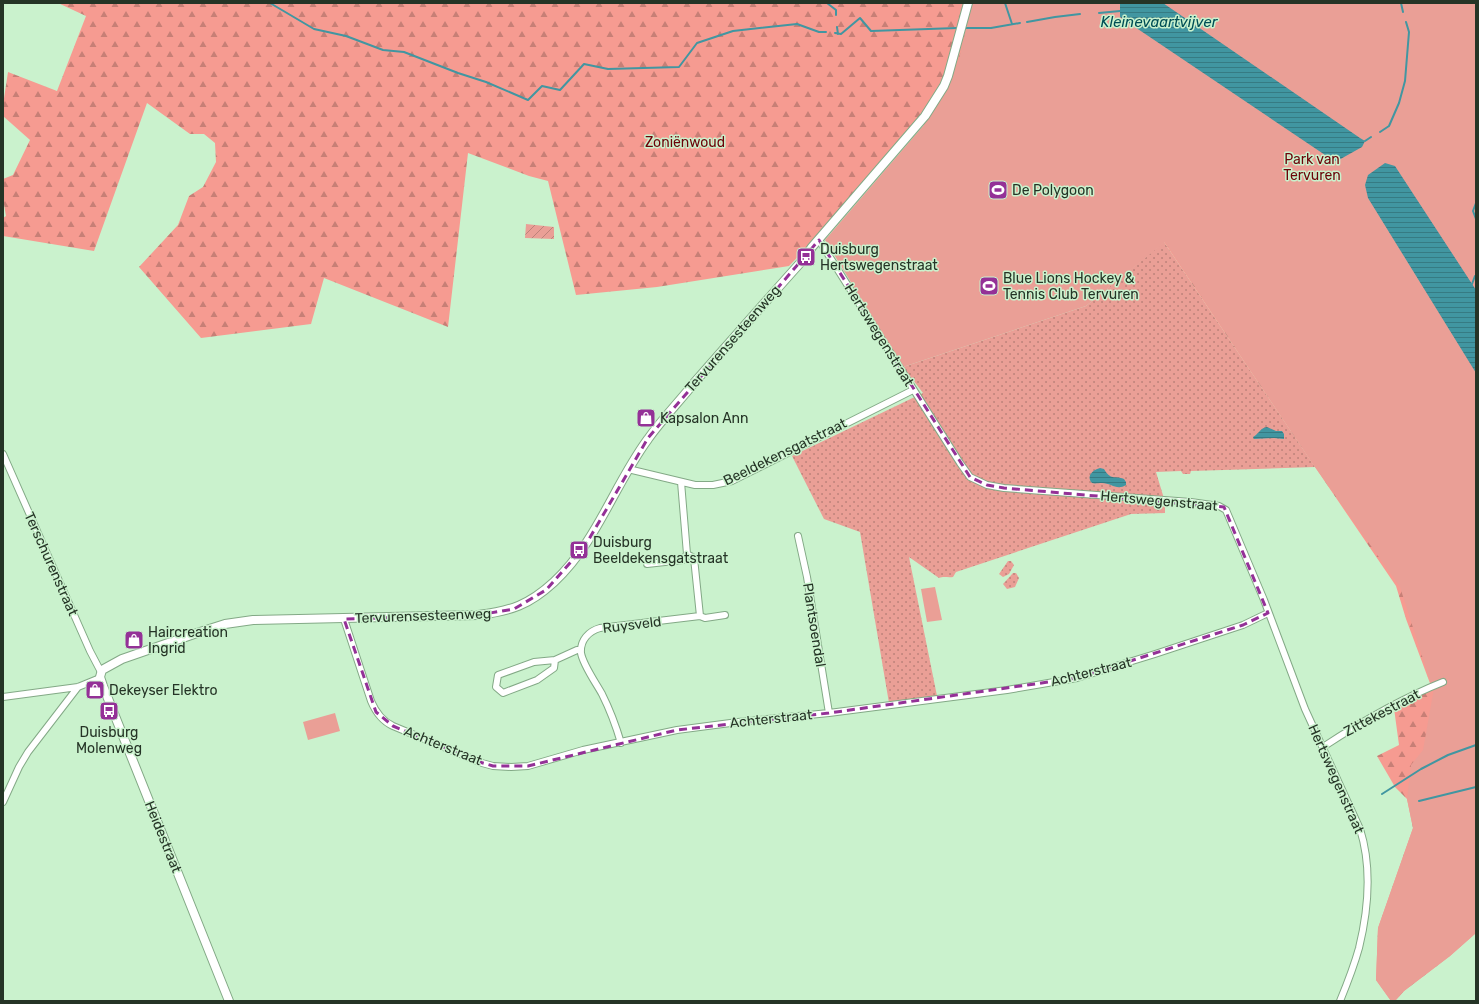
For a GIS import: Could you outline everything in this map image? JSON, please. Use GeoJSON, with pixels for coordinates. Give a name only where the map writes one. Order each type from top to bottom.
{"type":"FeatureCollection","features":[{"type":"Feature","properties":{"kind":"street","name":"Tervurensesteenweg"},"geometry":{"type":"LineString","coordinates":[[100,675],[104,668],[122,660],[226,624],[253,620],[478,615],[514,609],[532,600],[555,581],[583,549],[601,521],[628,469],[658,426],[802,261],[925,116],[944,86],[954,58],[968,3]]}},
{"type":"Feature","properties":{"kind":"street","name":"Hertswegenstraat"},"geometry":{"type":"LineString","coordinates":[[819,240],[913,390],[970,476],[987,485],[1004,488],[1191,502],[1224,507],[1268,612],[1304,709],[1360,829],[1365,846],[1367,864],[1366,909],[1363,928],[1358,949],[1340,1001]]}},
{"type":"Feature","properties":{"kind":"street","name":"Beeldekensgatstraat"},"geometry":{"type":"LineString","coordinates":[[628,469],[695,485],[713,485],[732,481],[913,390]]}},
{"type":"Feature","properties":{"kind":"street","name":"Terschurenstraat"},"geometry":{"type":"LineString","coordinates":[[3,454],[100,675]]}},
{"type":"Feature","properties":{"kind":"street"},"geometry":{"type":"LineString","coordinates":[[647,564],[683,560],[687,554],[681,482]]}},
{"type":"Feature","properties":{"kind":"street","name":"Plantsoendal"},"geometry":{"type":"LineString","coordinates":[[798,536],[807,577],[829,713]]}},
{"type":"Feature","properties":{"kind":"street"},"geometry":{"type":"LineString","coordinates":[[687,554],[694,558],[700,616]]}},
{"type":"Feature","properties":{"kind":"street","name":"Achterstraat"},"geometry":{"type":"LineString","coordinates":[[344,618],[371,701],[380,717],[394,726],[469,758],[493,766],[511,767],[528,766],[583,750],[676,730],[829,713],[1007,690],[1077,678],[1242,625],[1268,612]]}},
{"type":"Feature","properties":{"kind":"street","name":"Ruysveld"},"geometry":{"type":"LineString","coordinates":[[581,650],[591,631],[600,628],[700,616],[705,618],[725,615]]}},
{"type":"Feature","properties":{"kind":"street"},"geometry":{"type":"LineString","coordinates":[[555,660],[554,668],[537,680],[503,693],[496,687],[498,676],[534,662],[555,660],[581,650],[584,661],[616,723],[621,743]]}},
{"type":"Feature","properties":{"kind":"street"},"geometry":{"type":"LineString","coordinates":[[3,697],[78,687],[100,675]]}},
{"type":"Feature","properties":{"kind":"street","name":"Heidestraat"},"geometry":{"type":"LineString","coordinates":[[100,675],[229,1001]]}},
{"type":"Feature","properties":{"kind":"street","name":"Zittekestraat"},"geometry":{"type":"LineString","coordinates":[[1323,747],[1401,700],[1443,682]]}},
{"type":"Feature","properties":{"kind":"street"},"geometry":{"type":"LineString","coordinates":[[3,802],[28,752],[78,687]]}},
{"type":"Feature","properties":{"kind":"highlighted area"},"geometry":{"type":"Polygon","coordinates":[[[819,240],[970,477],[987,485],[1004,488],[1224,507],[1268,613],[1243,625],[1077,678],[829,713],[677,730],[528,766],[493,766],[476,761],[393,726],[376,712],[344,619],[478,615],[514,609],[546,590],[585,546],[648,438],[819,240]]]}},
{"type":"Feature","properties":{"kind":"green space","name":"Zoniënwoud"},"geometry":{"type":"Polygon","coordinates":[[[58,3],[1113,3],[1346,181],[1476,933],[1450,956],[1404,991],[1395,1001],[1391,1001],[1376,980],[1378,928],[1413,828],[1407,799],[1395,787],[1377,756],[1399,745],[1393,701],[1431,686],[1406,619],[1396,586],[1164,242],[917,122],[818,236],[789,266],[657,287],[576,295],[548,181],[529,176],[468,153],[448,327],[324,278],[311,324],[201,338],[139,267],[178,225],[189,196],[203,187],[216,162],[215,143],[204,134],[190,134],[147,103],[94,251],[3,236],[3,218],[6,216],[3,199],[3,179],[13,175],[30,140],[3,116],[3,105],[8,72],[57,91],[86,16],[58,3]]]}},
{"type":"Feature","properties":{"kind":"green space","name":"Park van Tervuren"},"geometry":{"type":"Polygon","coordinates":[[[972,3],[1476,3],[1476,933],[1450,956],[1404,991],[1395,1001],[1391,1001],[1376,980],[1378,928],[1413,828],[1407,799],[1411,765],[1423,750],[1434,688],[1431,684],[1400,587],[1315,467],[1165,242],[1086,306],[903,367],[825,240],[929,119],[948,88],[959,59],[972,3]]]}},
{"type":"Feature","properties":{"kind":"green space"},"geometry":{"type":"Polygon","coordinates":[[[526,224],[554,227],[554,239],[525,238],[526,224]]]}},
{"type":"Feature","properties":{"kind":"green space"},"geometry":{"type":"Polygon","coordinates":[[[1164,242],[1315,467],[1191,471],[1190,474],[1183,474],[1181,471],[1156,472],[1165,502],[1165,513],[1131,514],[956,572],[953,577],[939,578],[909,557],[937,696],[889,703],[860,532],[824,519],[792,456],[923,393],[903,367],[1086,306],[1164,242]]]}},
{"type":"Feature","properties":{"kind":"green space"},"geometry":{"type":"Polygon","coordinates":[[[1008,561],[1011,561],[1014,565],[1009,574],[1003,577],[999,574],[1008,561]]]}},
{"type":"Feature","properties":{"kind":"green space"},"geometry":{"type":"Polygon","coordinates":[[[1013,573],[1016,573],[1019,578],[1015,587],[1007,589],[1003,584],[1013,573]]]}},
{"type":"Feature","properties":{"kind":"green space"},"geometry":{"type":"Polygon","coordinates":[[[935,587],[942,620],[927,622],[921,589],[935,587]]]}},
{"type":"Feature","properties":{"kind":"green space"},"geometry":{"type":"Polygon","coordinates":[[[335,713],[340,731],[308,740],[303,722],[335,713]]]}},
{"type":"Feature","properties":{"kind":"water","name":"Kleinevaartvijver"},"geometry":{"type":"Polygon","coordinates":[[[1120,3],[1163,3],[1365,141],[1362,147],[1337,161],[1334,161],[1120,17],[1120,3]]]}},
{"type":"Feature","properties":{"kind":"water"},"geometry":{"type":"Polygon","coordinates":[[[1385,163],[1395,166],[1476,290],[1476,373],[1368,198],[1365,185],[1368,175],[1385,163]]]}},
{"type":"Feature","properties":{"kind":"water"},"geometry":{"type":"Polygon","coordinates":[[[1267,427],[1276,431],[1282,431],[1284,434],[1284,439],[1254,439],[1253,437],[1267,427]]]}},
{"type":"Feature","properties":{"kind":"water"},"geometry":{"type":"Polygon","coordinates":[[[1100,468],[1104,469],[1106,473],[1111,476],[1124,479],[1126,485],[1120,487],[1105,483],[1092,483],[1090,481],[1091,474],[1100,468]]]}},
{"type":"Feature","properties":{"kind":"waterway"},"geometry":{"type":"LineString","coordinates":[[270,3],[314,29],[346,36],[383,50],[404,52],[486,82],[528,100],[542,86],[560,90],[584,64],[608,69],[679,67],[697,43],[733,31],[797,24],[819,32],[826,32]]}},
{"type":"Feature","properties":{"kind":"waterway"},"geometry":{"type":"LineString","coordinates":[[827,3],[836,10],[836,15]]}},
{"type":"Feature","properties":{"kind":"waterway"},"geometry":{"type":"LineString","coordinates":[[1005,3],[1012,24]]}},
{"type":"Feature","properties":{"kind":"waterway"},"geometry":{"type":"LineString","coordinates":[[1401,3],[1403,12]]}},
{"type":"Feature","properties":{"kind":"waterway"},"geometry":{"type":"LineString","coordinates":[[1099,13],[1120,11]]}},
{"type":"Feature","properties":{"kind":"waterway"},"geometry":{"type":"LineString","coordinates":[[1027,22],[1080,14]]}},
{"type":"Feature","properties":{"kind":"waterway"},"geometry":{"type":"LineString","coordinates":[[835,33],[841,34],[860,18],[871,31],[957,28]]}},
{"type":"Feature","properties":{"kind":"waterway"},"geometry":{"type":"LineString","coordinates":[[1380,132],[1389,126],[1399,103],[1405,81],[1409,32],[1406,22]]}},
{"type":"Feature","properties":{"kind":"waterway"},"geometry":{"type":"LineString","coordinates":[[966,28],[991,28],[1020,23]]}},
{"type":"Feature","properties":{"kind":"waterway"},"geometry":{"type":"LineString","coordinates":[[837,27],[838,34]]}},
{"type":"Feature","properties":{"kind":"waterway"},"geometry":{"type":"LineString","coordinates":[[1365,141],[1371,137]]}},
{"type":"Feature","properties":{"kind":"waterway"},"geometry":{"type":"LineString","coordinates":[[1476,203],[1473,211],[1476,219]]}},
{"type":"Feature","properties":{"kind":"waterway"},"geometry":{"type":"LineString","coordinates":[[1472,284],[1475,276]]}},
{"type":"Feature","properties":{"kind":"waterway"},"geometry":{"type":"LineString","coordinates":[[1382,794],[1421,769],[1448,755],[1476,745]]}},
{"type":"Feature","properties":{"kind":"waterway"},"geometry":{"type":"LineString","coordinates":[[1419,801],[1476,787]]}},
{"type":"Feature","properties":{"kind":"place","name":"De Polygoon"},"geometry":{"type":"Point","coordinates":[998,190]}},
{"type":"Feature","properties":{"kind":"place","name":"Duisburg Hertswegenstraat"},"geometry":{"type":"Point","coordinates":[806,257]}},
{"type":"Feature","properties":{"kind":"place","name":"Blue Lions Hockey & Tennis Club Tervuren"},"geometry":{"type":"Point","coordinates":[989,286]}},
{"type":"Feature","properties":{"kind":"place","name":"Kapsalon Ann"},"geometry":{"type":"Point","coordinates":[646,418]}},
{"type":"Feature","properties":{"kind":"place","name":"Duisburg Beeldekensgatstraat"},"geometry":{"type":"Point","coordinates":[579,550]}},
{"type":"Feature","properties":{"kind":"place","name":"Haircreation Ingrid"},"geometry":{"type":"Point","coordinates":[134,640]}},
{"type":"Feature","properties":{"kind":"place","name":"Dekeyser Elektro"},"geometry":{"type":"Point","coordinates":[95,690]}},
{"type":"Feature","properties":{"kind":"place","name":"Duisburg Molenweg"},"geometry":{"type":"Point","coordinates":[109,711]}}]}
